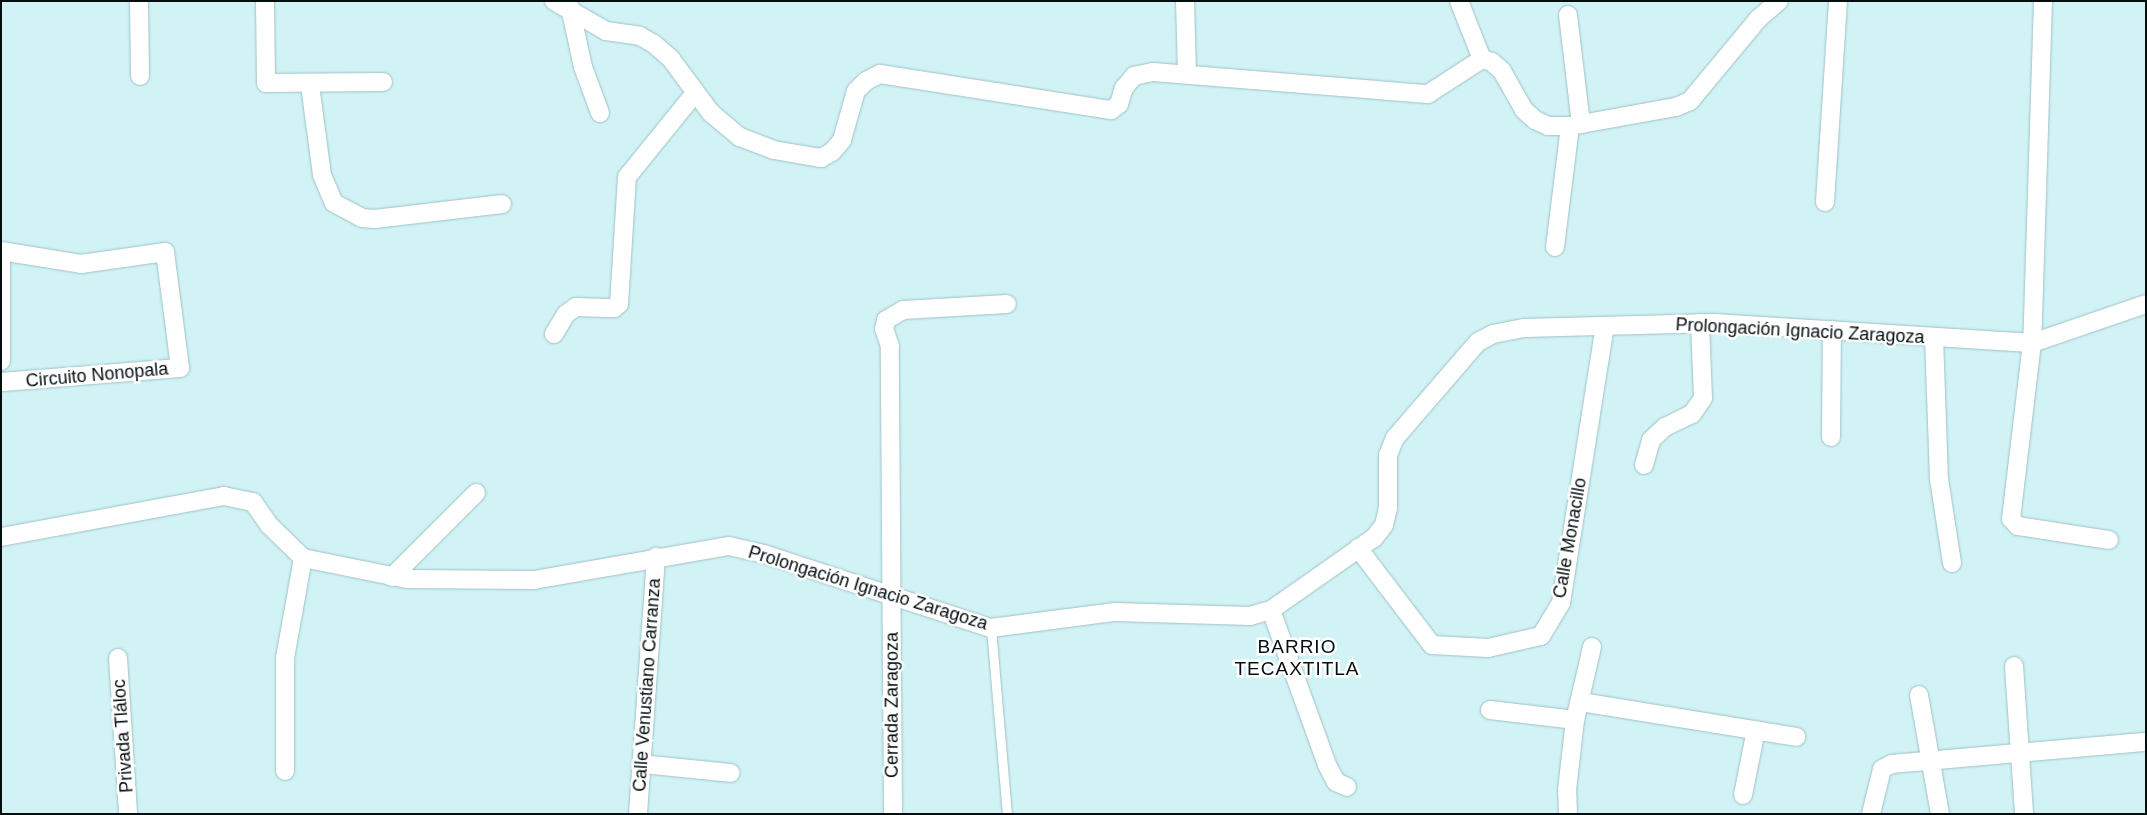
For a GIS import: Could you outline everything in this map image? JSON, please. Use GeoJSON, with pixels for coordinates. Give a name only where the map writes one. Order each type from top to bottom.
{"type":"FeatureCollection","features":[{"type":"Feature","properties":{"kind":"street"},"geometry":{"type":"LineString","coordinates":[[139,1],[140,76]]}},
{"type":"Feature","properties":{"kind":"street"},"geometry":{"type":"LineString","coordinates":[[265,1],[266,83],[310,85],[383,82]]}},
{"type":"Feature","properties":{"kind":"street"},"geometry":{"type":"LineString","coordinates":[[1185,1],[1187,74]]}},
{"type":"Feature","properties":{"kind":"street"},"geometry":{"type":"LineString","coordinates":[[1459,1],[1482,59]]}},
{"type":"Feature","properties":{"kind":"street"},"geometry":{"type":"LineString","coordinates":[[562,4],[606,30],[640,36],[654,44],[671,59],[711,112],[740,137],[774,150],[821,158],[832,152],[842,140],[856,91],[866,81],[880,74],[1111,110],[1119,104],[1124,88],[1134,76],[1153,72],[1428,94],[1482,59],[1492,62],[1502,71],[1524,110],[1535,120],[1548,126],[1576,125],[1676,107],[1690,101],[1758,19],[1779,1]]}},
{"type":"Feature","properties":{"kind":"street"},"geometry":{"type":"LineString","coordinates":[[1825,202],[1838,1]]}},
{"type":"Feature","properties":{"kind":"street"},"geometry":{"type":"LineString","coordinates":[[2043,1],[2032,343],[2011,519],[2018,526],[2109,540]]}},
{"type":"Feature","properties":{"kind":"street"},"geometry":{"type":"LineString","coordinates":[[562,4],[600,113]]}},
{"type":"Feature","properties":{"kind":"street"},"geometry":{"type":"LineString","coordinates":[[1555,247],[1576,125],[1568,15]]}},
{"type":"Feature","properties":{"kind":"street"},"geometry":{"type":"LineString","coordinates":[[310,85],[322,175],[334,203],[362,218],[374,219],[502,204]]}},
{"type":"Feature","properties":{"kind":"street"},"geometry":{"type":"LineString","coordinates":[[554,334],[566,314],[576,307],[614,308],[619,304],[627,177],[695,93]]}},
{"type":"Feature","properties":{"kind":"street","name":"Circuito Nonopala"},"geometry":{"type":"LineString","coordinates":[[1,252],[81,264],[165,252],[180,368],[1,382]]}},
{"type":"Feature","properties":{"kind":"street"},"geometry":{"type":"LineString","coordinates":[[1,259],[1,361]]}},
{"type":"Feature","properties":{"kind":"street","name":"Cerrada Zaragoza"},"geometry":{"type":"LineString","coordinates":[[893,814],[890,346],[884,329],[886,320],[893,314],[1007,304]]}},
{"type":"Feature","properties":{"kind":"street","name":"Prolongación Ignacio Zaragoza"},"geometry":{"type":"LineString","coordinates":[[303,558],[392,577],[534,580],[656,557],[729,546],[764,554],[991,628],[1115,612],[1250,616],[1271,610],[1358,548],[1384,525],[1388,508],[1388,454],[1395,438],[1478,342],[1507,329],[1700,324],[1832,330],[2032,343],[2146,304]]}},
{"type":"Feature","properties":{"kind":"street"},"geometry":{"type":"LineString","coordinates":[[1644,465],[1651,440],[1665,427],[1692,414],[1703,398],[1700,324]]}},
{"type":"Feature","properties":{"kind":"street","name":"Calle Monacillo"},"geometry":{"type":"LineString","coordinates":[[1358,548],[1432,645],[1488,648],[1541,636],[1561,603],[1605,326]]}},
{"type":"Feature","properties":{"kind":"street"},"geometry":{"type":"LineString","coordinates":[[1831,437],[1832,330]]}},
{"type":"Feature","properties":{"kind":"street"},"geometry":{"type":"LineString","coordinates":[[1934,337],[1939,478],[1952,563]]}},
{"type":"Feature","properties":{"kind":"street"},"geometry":{"type":"LineString","coordinates":[[392,577],[476,493]]}},
{"type":"Feature","properties":{"kind":"street"},"geometry":{"type":"LineString","coordinates":[[1,537],[224,496],[252,502],[270,526],[303,558],[285,658],[285,771]]}},
{"type":"Feature","properties":{"kind":"street","name":"Calle Venustiano Carranza"},"geometry":{"type":"LineString","coordinates":[[638,814],[656,557]]}},
{"type":"Feature","properties":{"kind":"street"},"geometry":{"type":"LineString","coordinates":[[1271,610],[1327,765],[1336,782],[1347,787]]}},
{"type":"Feature","properties":{"kind":"street"},"geometry":{"type":"LineString","coordinates":[[1568,814],[1566,790],[1575,720],[1581,702],[1592,647]]}},
{"type":"Feature","properties":{"kind":"street","name":"Privada Tláloc"},"geometry":{"type":"LineString","coordinates":[[118,658],[128,814]]}},
{"type":"Feature","properties":{"kind":"street"},"geometry":{"type":"LineString","coordinates":[[2014,666],[2024,814]]}},
{"type":"Feature","properties":{"kind":"street"},"geometry":{"type":"LineString","coordinates":[[1919,695],[1940,814]]}},
{"type":"Feature","properties":{"kind":"street"},"geometry":{"type":"LineString","coordinates":[[1581,702],[1796,737]]}},
{"type":"Feature","properties":{"kind":"street"},"geometry":{"type":"LineString","coordinates":[[1490,710],[1575,720]]}},
{"type":"Feature","properties":{"kind":"street"},"geometry":{"type":"LineString","coordinates":[[1743,795],[1756,730]]}},
{"type":"Feature","properties":{"kind":"street"},"geometry":{"type":"LineString","coordinates":[[1871,814],[1882,769],[1892,764],[2146,742]]}},
{"type":"Feature","properties":{"kind":"street"},"geometry":{"type":"LineString","coordinates":[[642,764],[731,773]]}},
{"type":"Feature","properties":{"kind":"lane"},"geometry":{"type":"LineString","coordinates":[[991,628],[1007,814]]}},
{"type":"Feature","properties":{"kind":"district","name":"BARRIO TECAXTITLA"},"geometry":{"type":"Point","coordinates":[1297,658]}}]}
